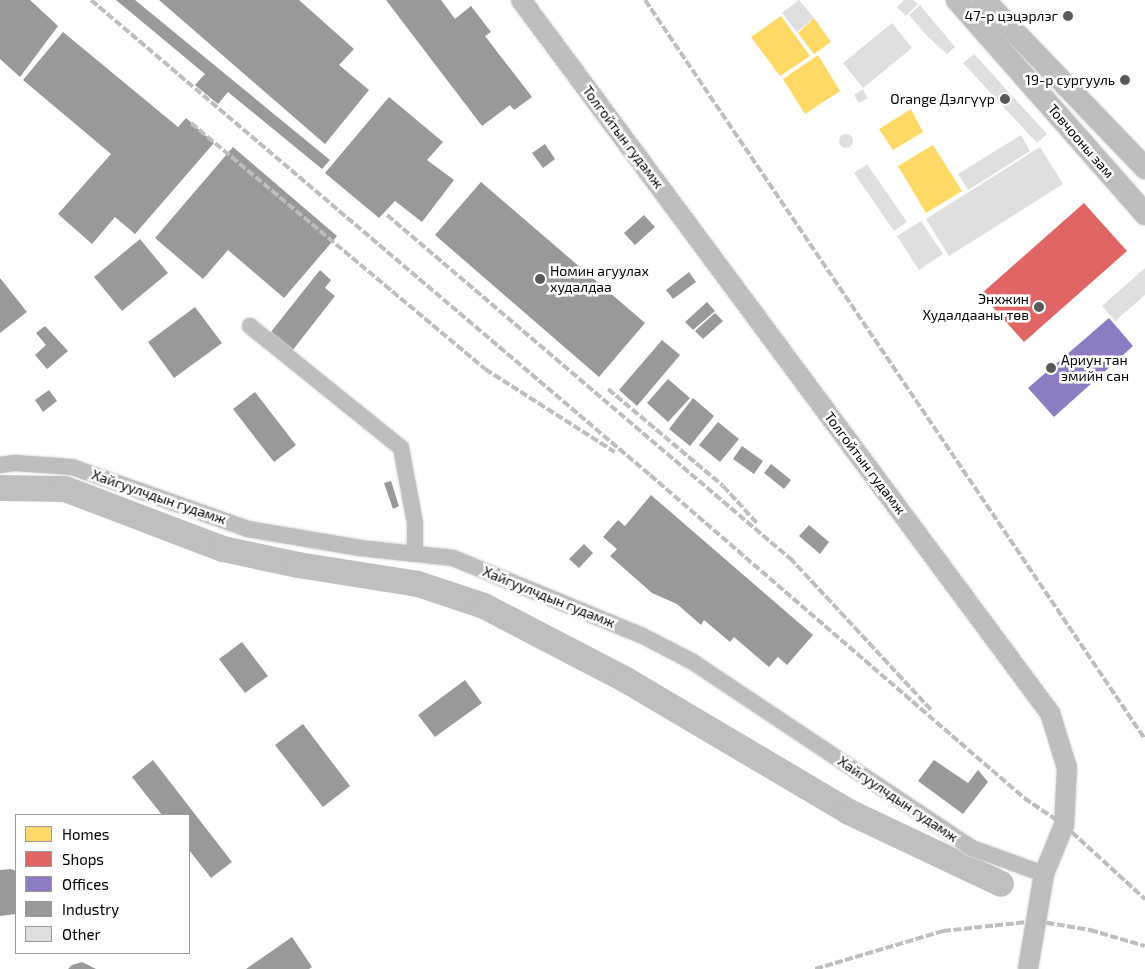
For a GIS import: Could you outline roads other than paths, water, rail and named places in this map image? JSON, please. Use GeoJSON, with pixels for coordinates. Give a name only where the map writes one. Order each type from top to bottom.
{"type":"FeatureCollection","features":[{"type":"Feature","properties":{"kind":"highway","name":"Товчооны зам"},"geometry":{"type":"LineString","coordinates":[[957,0],[1145,214]]}},
{"type":"Feature","properties":{"kind":"highway","name":"Товчооны зам"},"geometry":{"type":"LineString","coordinates":[[984,0],[1145,168]]}},
{"type":"Feature","properties":{"kind":"main road","name":"Толгойтын гудамж"},"geometry":{"type":"LineString","coordinates":[[521,0],[1050,713],[1067,768],[1067,796],[1064,825],[1044,874],[1028,969]]}},
{"type":"Feature","properties":{"kind":"street"},"geometry":{"type":"LineString","coordinates":[[250,326],[400,448],[414,523],[415,554]]}},
{"type":"Feature","properties":{"kind":"street","name":"Хайгуулчдын гудамж"},"geometry":{"type":"LineString","coordinates":[[0,465],[14,462],[72,467],[248,529],[453,558],[641,635],[694,662],[965,844],[1003,861],[1044,874]]}},
{"type":"Feature","properties":{"kind":"waterway"},"geometry":{"type":"LineString","coordinates":[[0,488],[65,489],[223,549],[298,565],[418,584],[484,606],[626,680],[849,812],[1001,884]]}},
{"type":"Feature","properties":{"kind":"railway"},"geometry":{"type":"LineString","coordinates":[[91,0],[650,475],[1024,798],[1064,825],[1145,899]]}},
{"type":"Feature","properties":{"kind":"railway"},"geometry":{"type":"LineString","coordinates":[[645,0],[1145,739]]}},
{"type":"Feature","properties":{"kind":"railway"},"geometry":{"type":"LineString","coordinates":[[191,123],[485,369],[615,452]]}},
{"type":"Feature","properties":{"kind":"railway"},"geometry":{"type":"LineString","coordinates":[[387,215],[794,562]]}},
{"type":"Feature","properties":{"kind":"railway"},"geometry":{"type":"LineString","coordinates":[[608,389],[723,486],[758,524]]}},
{"type":"Feature","properties":{"kind":"railway"},"geometry":{"type":"LineString","coordinates":[[790,558],[933,712]]}},
{"type":"Feature","properties":{"kind":"railway"},"geometry":{"type":"LineString","coordinates":[[815,969],[943,931],[1036,921],[1090,930],[1145,946]]}},
{"type":"Feature","properties":{"kind":"place","name":"47-р цэцэрлэг"},"geometry":{"type":"Point","coordinates":[1068,16]}},
{"type":"Feature","properties":{"kind":"place","name":"19-р сургууль"},"geometry":{"type":"Point","coordinates":[1125,80]}},
{"type":"Feature","properties":{"kind":"place","name":"Orange Дэлгүүр"},"geometry":{"type":"Point","coordinates":[1005,99]}},
{"type":"Feature","properties":{"kind":"place","name":"Номин агуулах худалдаа"},"geometry":{"type":"Point","coordinates":[540,279]}},
{"type":"Feature","properties":{"kind":"place","name":"Энхжин Худалдааны төв"},"geometry":{"type":"Point","coordinates":[1039,307]}},
{"type":"Feature","properties":{"kind":"place","name":"Ариун тан эмийн сан"},"geometry":{"type":"Point","coordinates":[1051,368]}}]}
